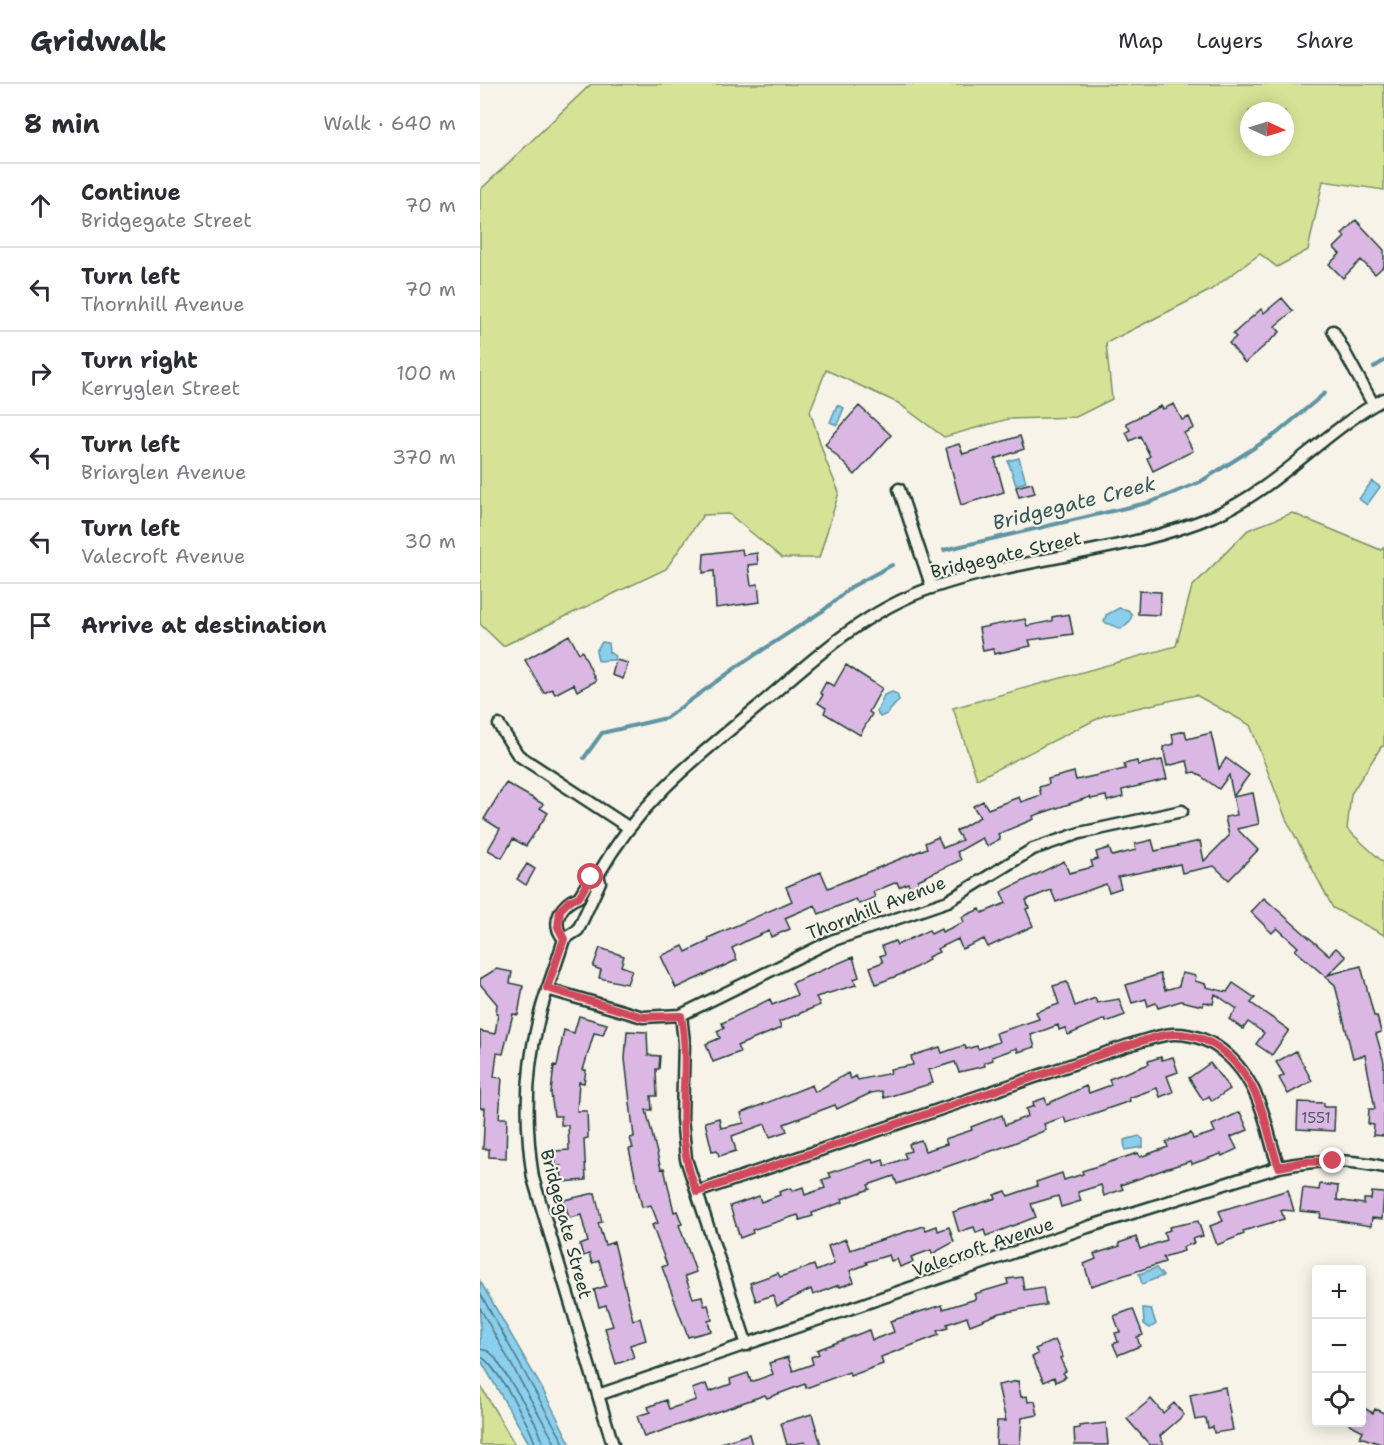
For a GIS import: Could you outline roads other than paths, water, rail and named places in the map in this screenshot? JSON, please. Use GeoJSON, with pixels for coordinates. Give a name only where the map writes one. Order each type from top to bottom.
{"type":"FeatureCollection","features":[{"type":"Feature","properties":{"kind":"street"},"geometry":{"type":"LineString","coordinates":[[1333,331],[1373,404]]}},
{"type":"Feature","properties":{"kind":"street","name":"Bridgegate Street"},"geometry":{"type":"LineString","coordinates":[[564,939],[558,927],[560,910],[569,901],[579,897],[591,877],[597,875],[628,827],[663,787],[843,634],[897,602],[932,588],[980,575],[1113,547],[1166,533],[1218,514],[1274,480],[1373,404],[1384,399]]}},
{"type":"Feature","properties":{"kind":"street"},"geometry":{"type":"LineString","coordinates":[[900,489],[932,588]]}},
{"type":"Feature","properties":{"kind":"street"},"geometry":{"type":"LineString","coordinates":[[499,725],[518,755],[628,827]]}},
{"type":"Feature","properties":{"kind":"street","name":"Thornhill Avenue"},"geometry":{"type":"LineString","coordinates":[[547,988],[643,1017],[681,1016],[831,941],[948,901],[1033,849],[1080,833],[1182,811]]}},
{"type":"Feature","properties":{"kind":"street","name":"Bridgegate Street"},"geometry":{"type":"LineString","coordinates":[[597,875],[600,882],[578,930],[564,939],[547,988],[537,1023],[526,1113],[533,1178],[613,1445]]}},
{"type":"Feature","properties":{"kind":"street"},"geometry":{"type":"LineString","coordinates":[[579,897],[587,908]]}},
{"type":"Feature","properties":{"kind":"street"},"geometry":{"type":"LineString","coordinates":[[681,1016],[684,1042],[683,1145],[689,1175],[697,1192],[747,1345]]}},
{"type":"Feature","properties":{"kind":"street"},"geometry":{"type":"LineString","coordinates":[[697,1192],[1129,1045],[1173,1034],[1187,1035],[1208,1042],[1222,1049],[1240,1066],[1260,1106],[1279,1167]]}},
{"type":"Feature","properties":{"kind":"street","name":"Valecroft Avenue"},"geometry":{"type":"LineString","coordinates":[[598,1395],[1088,1227],[1279,1167],[1303,1162],[1333,1161],[1384,1167]]}},
{"type":"Feature","properties":{"kind":"water"},"geometry":{"type":"Polygon","coordinates":[[[837,405],[844,408],[837,425],[830,422],[837,405]]]}},
{"type":"Feature","properties":{"kind":"water"},"geometry":{"type":"Polygon","coordinates":[[[1019,458],[1026,482],[1016,485],[1008,461],[1019,458]]]}},
{"type":"Feature","properties":{"kind":"water"},"geometry":{"type":"Polygon","coordinates":[[[1372,481],[1380,487],[1367,505],[1359,499],[1372,481]]]}},
{"type":"Feature","properties":{"kind":"water"},"geometry":{"type":"Polygon","coordinates":[[[1119,608],[1128,610],[1132,615],[1130,621],[1121,629],[1104,622],[1106,615],[1119,608]]]}},
{"type":"Feature","properties":{"kind":"water"},"geometry":{"type":"Polygon","coordinates":[[[602,642],[608,643],[609,652],[615,656],[614,660],[598,661],[596,651],[602,642]]]}},
{"type":"Feature","properties":{"kind":"water"},"geometry":{"type":"Polygon","coordinates":[[[892,692],[897,694],[899,700],[887,714],[880,717],[877,712],[884,695],[892,692]]]}},
{"type":"Feature","properties":{"kind":"water"},"geometry":{"type":"Polygon","coordinates":[[[1139,1136],[1143,1139],[1143,1147],[1125,1150],[1124,1140],[1139,1136]]]}},
{"type":"Feature","properties":{"kind":"water"},"geometry":{"type":"Polygon","coordinates":[[[1156,1268],[1163,1276],[1142,1284],[1139,1274],[1156,1268]]]}},
{"type":"Feature","properties":{"kind":"water"},"geometry":{"type":"Polygon","coordinates":[[[480,1281],[543,1390],[571,1445],[530,1445],[480,1359],[480,1281]]]}},
{"type":"Feature","properties":{"kind":"water"},"geometry":{"type":"Polygon","coordinates":[[[1143,1308],[1151,1309],[1156,1324],[1150,1328],[1144,1324],[1143,1308]]]}},
{"type":"Feature","properties":{"kind":"waterway","name":"Bridgegate Creek"},"geometry":{"type":"LineString","coordinates":[[1374,367],[1384,361]]}},
{"type":"Feature","properties":{"kind":"waterway","name":"Bridgegate Creek"},"geometry":{"type":"LineString","coordinates":[[944,550],[1151,502],[1200,482],[1276,434],[1325,393]]}},
{"type":"Feature","properties":{"kind":"waterway","name":"Bridgegate Creek"},"geometry":{"type":"LineString","coordinates":[[584,758],[602,733],[666,718],[738,666],[824,610],[851,587],[892,565]]}}]}
